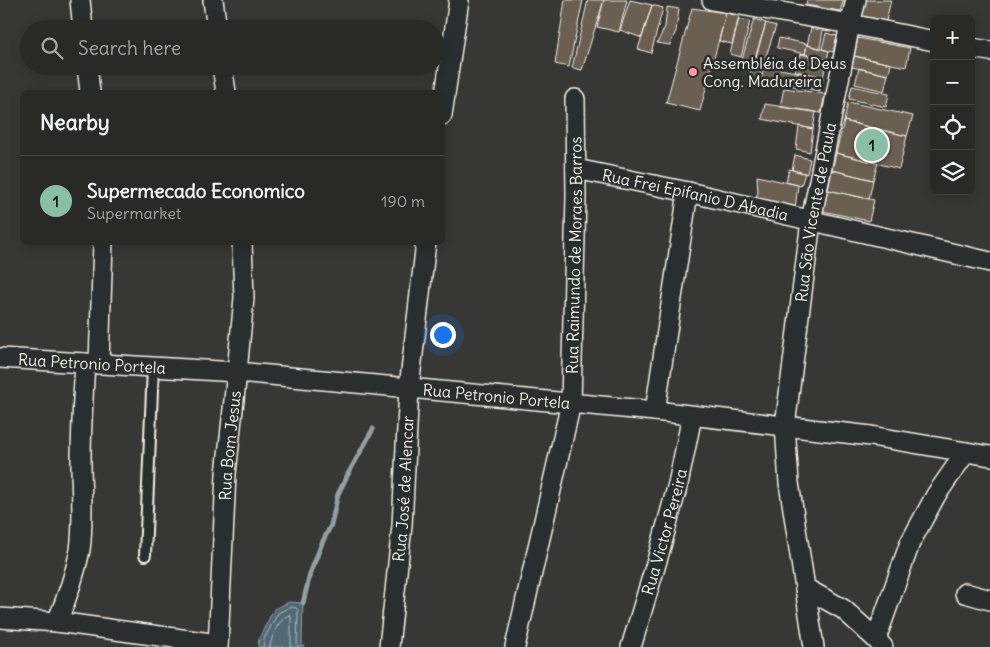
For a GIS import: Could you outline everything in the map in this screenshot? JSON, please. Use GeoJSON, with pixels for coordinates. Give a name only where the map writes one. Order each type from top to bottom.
{"type":"FeatureCollection","features":[{"type":"Feature","properties":{"kind":"street"},"geometry":{"type":"LineString","coordinates":[[80,0],[82,20]]}},
{"type":"Feature","properties":{"kind":"street"},"geometry":{"type":"LineString","coordinates":[[213,0],[216,20]]}},
{"type":"Feature","properties":{"kind":"street"},"geometry":{"type":"LineString","coordinates":[[445,95],[459,0]]}},
{"type":"Feature","properties":{"kind":"street"},"geometry":{"type":"LineString","coordinates":[[712,0],[930,39]]}},
{"type":"Feature","properties":{"kind":"street","name":"Rua São Vicente de Paula"},"geometry":{"type":"LineString","coordinates":[[814,647],[789,483],[785,426],[811,221],[856,0]]}},
{"type":"Feature","properties":{"kind":"street"},"geometry":{"type":"LineString","coordinates":[[975,49],[990,52]]}},
{"type":"Feature","properties":{"kind":"street"},"geometry":{"type":"LineString","coordinates":[[88,75],[90,90]]}},
{"type":"Feature","properties":{"kind":"street"},"geometry":{"type":"LineString","coordinates":[[223,75],[226,90]]}},
{"type":"Feature","properties":{"kind":"street","name":"Rua Raimundo de Moraes Barros"},"geometry":{"type":"LineString","coordinates":[[515,647],[571,403],[576,169],[574,99]]}},
{"type":"Feature","properties":{"kind":"street","name":"Rua Frei Epifanio D Abadia"},"geometry":{"type":"LineString","coordinates":[[576,169],[688,192],[990,262]]}},
{"type":"Feature","properties":{"kind":"street"},"geometry":{"type":"LineString","coordinates":[[655,411],[688,192]]}},
{"type":"Feature","properties":{"kind":"street"},"geometry":{"type":"LineString","coordinates":[[57,622],[72,581],[80,548],[82,519],[81,420],[92,363],[103,245]]}},
{"type":"Feature","properties":{"kind":"street","name":"Rua Bom Jesus"},"geometry":{"type":"LineString","coordinates":[[218,646],[226,474],[244,298],[242,245]]}},
{"type":"Feature","properties":{"kind":"street","name":"Rua José de Alencar"},"geometry":{"type":"LineString","coordinates":[[390,647],[402,526],[409,388],[426,245]]}},
{"type":"Feature","properties":{"kind":"street","name":"Rua Petronio Portela"},"geometry":{"type":"LineString","coordinates":[[0,358],[237,372],[655,411],[871,436],[990,456]]}},
{"type":"Feature","properties":{"kind":"street","name":"Rua Victor Pereira"},"geometry":{"type":"LineString","coordinates":[[631,647],[678,484],[692,416]]}},
{"type":"Feature","properties":{"kind":"street"},"geometry":{"type":"LineString","coordinates":[[805,588],[844,609],[880,643],[910,542],[936,495],[966,452]]}},
{"type":"Feature","properties":{"kind":"street"},"geometry":{"type":"LineString","coordinates":[[965,593],[990,600]]}},
{"type":"Feature","properties":{"kind":"street"},"geometry":{"type":"LineString","coordinates":[[0,618],[57,622],[218,646]]}},
{"type":"Feature","properties":{"kind":"lane"},"geometry":{"type":"LineString","coordinates":[[144,555],[153,367]]}},
{"type":"Feature","properties":{"kind":"water"},"geometry":{"type":"Polygon","coordinates":[[[289,602],[303,603],[302,644],[304,647],[258,647],[259,638],[274,609],[289,602]]]}},
{"type":"Feature","properties":{"kind":"building"},"geometry":{"type":"Polygon","coordinates":[[[565,0],[583,0],[569,67],[555,64],[565,0]]]}},
{"type":"Feature","properties":{"kind":"building"},"geometry":{"type":"Polygon","coordinates":[[[588,0],[604,0],[582,70],[572,68],[588,0]]]}},
{"type":"Feature","properties":{"kind":"building"},"geometry":{"type":"Polygon","coordinates":[[[604,0],[627,0],[619,32],[597,27],[604,0]]]}},
{"type":"Feature","properties":{"kind":"building"},"geometry":{"type":"Polygon","coordinates":[[[630,0],[652,5],[642,38],[620,30],[630,0]]]}},
{"type":"Feature","properties":{"kind":"building"},"geometry":{"type":"Polygon","coordinates":[[[807,0],[844,0],[840,11],[806,5],[807,0]]]}},
{"type":"Feature","properties":{"kind":"building"},"geometry":{"type":"Polygon","coordinates":[[[865,0],[891,0],[886,21],[862,16],[865,0]]]}},
{"type":"Feature","properties":{"kind":"building"},"geometry":{"type":"Polygon","coordinates":[[[652,5],[663,8],[651,53],[638,49],[652,5]]]}},
{"type":"Feature","properties":{"kind":"building"},"geometry":{"type":"Polygon","coordinates":[[[667,7],[679,9],[676,31],[670,45],[657,43],[665,27],[667,7]]]}},
{"type":"Feature","properties":{"kind":"building","name":"Assembléia de Deus Cong. Madureira"},"geometry":{"type":"Polygon","coordinates":[[[692,8],[726,13],[700,111],[666,103],[692,8]]]}},
{"type":"Feature","properties":{"kind":"building"},"geometry":{"type":"Polygon","coordinates":[[[726,13],[739,16],[732,44],[719,41],[726,13]]]}},
{"type":"Feature","properties":{"kind":"building"},"geometry":{"type":"Polygon","coordinates":[[[739,19],[750,21],[741,57],[730,54],[739,19]]]}},
{"type":"Feature","properties":{"kind":"building"},"geometry":{"type":"Polygon","coordinates":[[[754,19],[766,23],[752,70],[740,66],[754,19]]]}},
{"type":"Feature","properties":{"kind":"building"},"geometry":{"type":"Polygon","coordinates":[[[766,23],[776,26],[758,80],[749,77],[766,23]]]}},
{"type":"Feature","properties":{"kind":"building"},"geometry":{"type":"Polygon","coordinates":[[[811,28],[823,30],[820,48],[807,45],[811,28]]]}},
{"type":"Feature","properties":{"kind":"building"},"geometry":{"type":"Polygon","coordinates":[[[826,33],[837,36],[833,52],[822,49],[826,33]]]}},
{"type":"Feature","properties":{"kind":"building"},"geometry":{"type":"Polygon","coordinates":[[[779,38],[807,44],[805,54],[777,48],[779,38]]]}},
{"type":"Feature","properties":{"kind":"building"},"geometry":{"type":"Polygon","coordinates":[[[858,38],[910,48],[906,67],[854,56],[858,38]]]}},
{"type":"Feature","properties":{"kind":"building"},"geometry":{"type":"Polygon","coordinates":[[[807,45],[829,51],[827,60],[805,54],[807,45]]]}},
{"type":"Feature","properties":{"kind":"building"},"geometry":{"type":"Polygon","coordinates":[[[801,54],[827,60],[823,77],[795,71],[801,54]]]}},
{"type":"Feature","properties":{"kind":"building"},"geometry":{"type":"Polygon","coordinates":[[[854,56],[891,64],[888,75],[852,67],[854,56]]]}},
{"type":"Feature","properties":{"kind":"building"},"geometry":{"type":"Polygon","coordinates":[[[764,66],[823,77],[820,91],[761,80],[764,66]]]}},
{"type":"Feature","properties":{"kind":"building"},"geometry":{"type":"Polygon","coordinates":[[[859,68],[888,75],[884,91],[855,84],[859,68]]]}},
{"type":"Feature","properties":{"kind":"building"},"geometry":{"type":"Polygon","coordinates":[[[852,86],[889,94],[886,107],[849,99],[852,86]]]}},
{"type":"Feature","properties":{"kind":"building"},"geometry":{"type":"Polygon","coordinates":[[[784,88],[825,94],[821,113],[780,107],[784,88]]]}},
{"type":"Feature","properties":{"kind":"building"},"geometry":{"type":"Polygon","coordinates":[[[848,102],[913,116],[907,136],[844,121],[848,102]]]}},
{"type":"Feature","properties":{"kind":"building"},"geometry":{"type":"Polygon","coordinates":[[[765,104],[816,112],[813,129],[762,119],[765,104]]]}},
{"type":"Feature","properties":{"kind":"building"},"geometry":{"type":"Polygon","coordinates":[[[844,121],[907,136],[899,169],[836,153],[844,121]]]}},
{"type":"Feature","properties":{"kind":"building"},"geometry":{"type":"Polygon","coordinates":[[[799,126],[813,129],[810,152],[796,149],[799,126]]]}},
{"type":"Feature","properties":{"kind":"building"},"geometry":{"type":"Polygon","coordinates":[[[836,153],[878,163],[873,180],[832,170],[836,153]]]}},
{"type":"Feature","properties":{"kind":"building"},"geometry":{"type":"Polygon","coordinates":[[[795,155],[810,159],[807,174],[792,170],[795,155]]]}},
{"type":"Feature","properties":{"kind":"building"},"geometry":{"type":"Polygon","coordinates":[[[789,169],[805,173],[801,186],[786,182],[789,169]]]}},
{"type":"Feature","properties":{"kind":"building"},"geometry":{"type":"Polygon","coordinates":[[[832,170],[873,180],[869,199],[828,190],[832,170]]]}},
{"type":"Feature","properties":{"kind":"building"},"geometry":{"type":"Polygon","coordinates":[[[757,176],[798,185],[795,209],[752,203],[758,193],[757,176]]]}},
{"type":"Feature","properties":{"kind":"building"},"geometry":{"type":"Polygon","coordinates":[[[828,190],[874,200],[869,221],[823,211],[828,190]]]}},
{"type":"Feature","properties":{"kind":"waterway"},"geometry":{"type":"LineString","coordinates":[[303,603],[310,574],[331,525],[338,494],[373,429]]}},
{"type":"Feature","properties":{"kind":"place","name":"Assembléia de Deus Cong. Madureira"},"geometry":{"type":"Point","coordinates":[693,72]}},
{"type":"Feature","properties":{"kind":"place","name":"Supermecado Economico"},"geometry":{"type":"Point","coordinates":[872,145]}}]}
